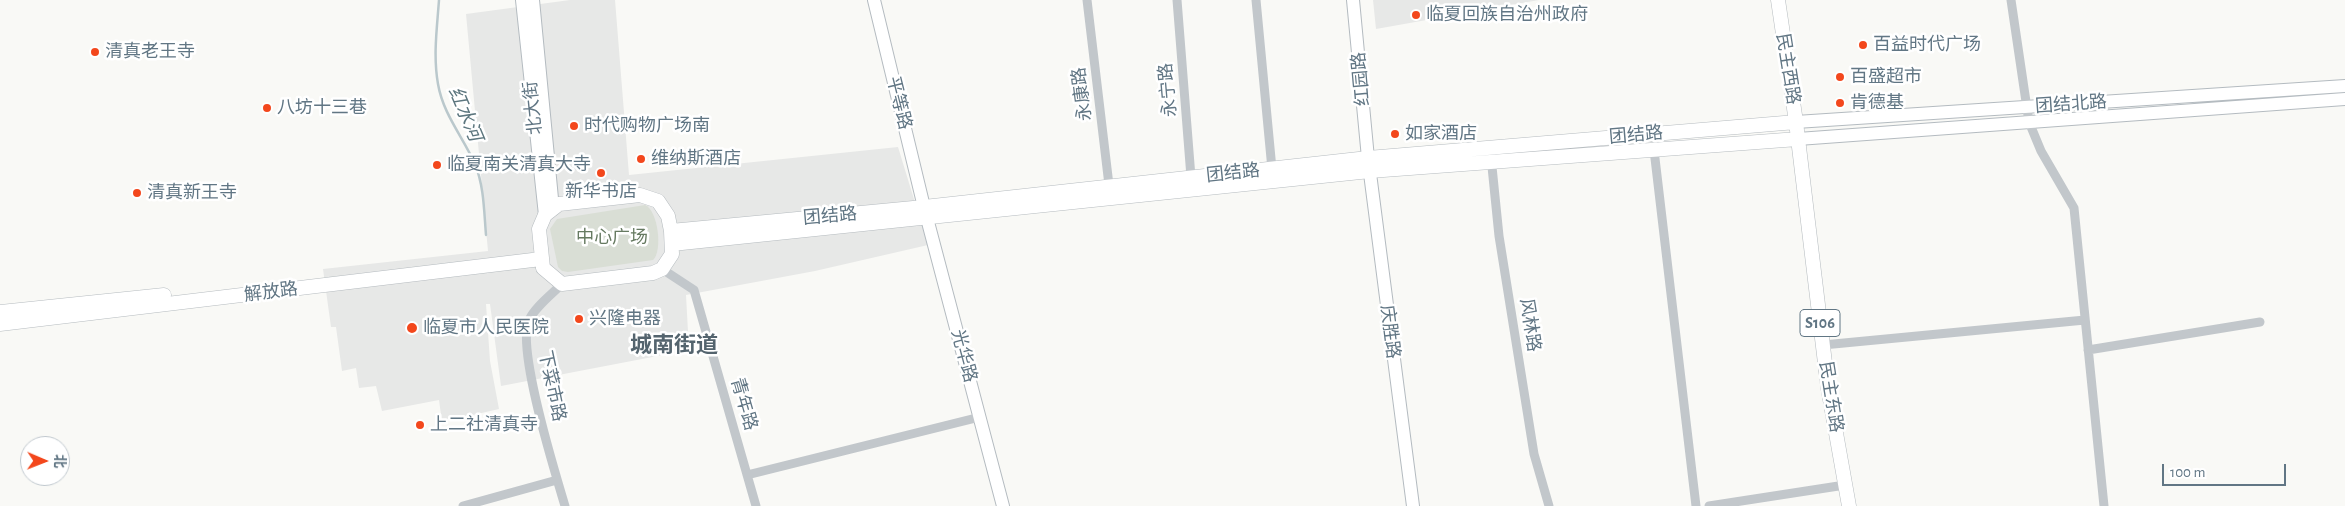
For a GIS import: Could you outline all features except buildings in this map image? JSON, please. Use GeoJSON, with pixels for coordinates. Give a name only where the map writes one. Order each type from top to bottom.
{"type":"FeatureCollection","features":[{"type":"Feature","properties":{"kind":"main road","name":"北大街"},"geometry":{"type":"LineString","coordinates":[[522,0],[549,212]]}},
{"type":"Feature","properties":{"kind":"main road","name":"北大街"},"geometry":{"type":"LineString","coordinates":[[533,0],[549,212]]}},
{"type":"Feature","properties":{"kind":"main road","name":"平等路"},"geometry":{"type":"LineString","coordinates":[[874,0],[926,212]]}},
{"type":"Feature","properties":{"kind":"main road","name":"红园路"},"geometry":{"type":"LineString","coordinates":[[1353,0],[1369,165]]}},
{"type":"Feature","properties":{"kind":"main road","name":"民主西路"},"geometry":{"type":"LineString","coordinates":[[1778,0],[1798,139]]}},
{"type":"Feature","properties":{"kind":"main road","name":"团结北路"},"geometry":{"type":"LineString","coordinates":[[1796,122],[2345,86]]}},
{"type":"Feature","properties":{"kind":"main road","name":"团结北路"},"geometry":{"type":"LineString","coordinates":[[1798,139],[2345,99]]}},
{"type":"Feature","properties":{"kind":"main road","name":"团结路"},"geometry":{"type":"LineString","coordinates":[[671,238],[1369,165],[1490,147],[1796,122]]}},
{"type":"Feature","properties":{"kind":"main road","name":"团结路"},"geometry":{"type":"LineString","coordinates":[[926,212],[1108,185],[1272,169],[1492,162],[1798,139]]}},
{"type":"Feature","properties":{"kind":"main road","name":"民主东路"},"geometry":{"type":"LineString","coordinates":[[1798,139],[1823,345],[1848,506]]}},
{"type":"Feature","properties":{"kind":"main road","name":"庆胜路"},"geometry":{"type":"LineString","coordinates":[[1369,165],[1413,506]]}},
{"type":"Feature","properties":{"kind":"main road"},"geometry":{"type":"LineString","coordinates":[[640,195],[658,201],[668,216],[671,238],[672,254],[662,269],[653,273],[562,284],[543,268],[540,256],[539,229],[549,212],[559,204],[640,195]]}},
{"type":"Feature","properties":{"kind":"main road","name":"光华路"},"geometry":{"type":"LineString","coordinates":[[926,212],[1003,506]]}},
{"type":"Feature","properties":{"kind":"main road","name":"解放路"},"geometry":{"type":"LineString","coordinates":[[0,312],[540,256]]}},
{"type":"Feature","properties":{"kind":"main road","name":"解放路"},"geometry":{"type":"LineString","coordinates":[[0,324],[540,256]]}},
{"type":"Feature","properties":{"kind":"street","name":"永康路"},"geometry":{"type":"LineString","coordinates":[[1087,0],[1108,185]]}},
{"type":"Feature","properties":{"kind":"street","name":"永宁路"},"geometry":{"type":"LineString","coordinates":[[1177,0],[1191,177]]}},
{"type":"Feature","properties":{"kind":"street"},"geometry":{"type":"LineString","coordinates":[[1256,0],[1272,169]]}},
{"type":"Feature","properties":{"kind":"street"},"geometry":{"type":"LineString","coordinates":[[2011,0],[2030,122],[2041,151],[2074,208],[2104,506]]}},
{"type":"Feature","properties":{"kind":"street","name":"风林路"},"geometry":{"type":"LineString","coordinates":[[1490,147],[1499,236],[1534,454],[1549,506]]}},
{"type":"Feature","properties":{"kind":"street"},"geometry":{"type":"LineString","coordinates":[[1654,150],[1696,506]]}},
{"type":"Feature","properties":{"kind":"street","name":"青年路"},"geometry":{"type":"LineString","coordinates":[[662,269],[694,290],[756,506]]}},
{"type":"Feature","properties":{"kind":"street","name":"下菜市路"},"geometry":{"type":"LineString","coordinates":[[562,284],[529,320],[526,338],[528,367],[565,506]]}},
{"type":"Feature","properties":{"kind":"street"},"geometry":{"type":"LineString","coordinates":[[1823,345],[2085,320]]}},
{"type":"Feature","properties":{"kind":"street"},"geometry":{"type":"LineString","coordinates":[[2088,350],[2260,322]]}},
{"type":"Feature","properties":{"kind":"street"},"geometry":{"type":"LineString","coordinates":[[747,475],[980,417]]}},
{"type":"Feature","properties":{"kind":"street"},"geometry":{"type":"LineString","coordinates":[[463,506],[557,480]]}},
{"type":"Feature","properties":{"kind":"street"},"geometry":{"type":"LineString","coordinates":[[1709,506],[1845,485]]}},
{"type":"Feature","properties":{"kind":"shaded area"},"geometry":{"type":"Polygon","coordinates":[[[570,0],[615,0],[629,175],[898,147],[928,245],[815,271],[686,295],[689,350],[501,386],[490,304],[486,304],[490,361],[499,409],[442,422],[439,400],[382,411],[376,386],[359,388],[356,368],[342,371],[336,327],[331,327],[323,269],[488,251],[466,14],[570,0]]]}},
{"type":"Feature","properties":{"kind":"shaded area","name":"临夏回族自治州政府"},"geometry":{"type":"Polygon","coordinates":[[[1373,0],[1539,0],[1376,29],[1373,0]]]}},
{"type":"Feature","properties":{"kind":"green space","name":"中心广场"},"geometry":{"type":"Polygon","coordinates":[[[645,205],[653,214],[658,231],[658,248],[653,260],[568,272],[562,271],[558,267],[550,229],[557,219],[645,205]]]}},
{"type":"Feature","properties":{"kind":"waterway","name":"红水河"},"geometry":{"type":"LineString","coordinates":[[439,0],[436,32],[438,84],[444,105],[478,172],[483,199],[486,235]]}},
{"type":"Feature","properties":{"kind":"place","name":"临夏回族自治州政府"},"geometry":{"type":"Point","coordinates":[1416,15]}},
{"type":"Feature","properties":{"kind":"place","name":"百益时代广场"},"geometry":{"type":"Point","coordinates":[1863,45]}},
{"type":"Feature","properties":{"kind":"place","name":"清真老王寺"},"geometry":{"type":"Point","coordinates":[95,52]}},
{"type":"Feature","properties":{"kind":"place","name":"百盛超市"},"geometry":{"type":"Point","coordinates":[1840,77]}},
{"type":"Feature","properties":{"kind":"place","name":"肯德基"},"geometry":{"type":"Point","coordinates":[1840,103]}},
{"type":"Feature","properties":{"kind":"place","name":"八坊十三巷"},"geometry":{"type":"Point","coordinates":[267,108]}},
{"type":"Feature","properties":{"kind":"place","name":"时代购物广场南"},"geometry":{"type":"Point","coordinates":[574,126]}},
{"type":"Feature","properties":{"kind":"place","name":"如家酒店"},"geometry":{"type":"Point","coordinates":[1395,134]}},
{"type":"Feature","properties":{"kind":"place","name":"维纳斯酒店"},"geometry":{"type":"Point","coordinates":[641,159]}},
{"type":"Feature","properties":{"kind":"place","name":"临夏南关清真大寺"},"geometry":{"type":"Point","coordinates":[437,165]}},
{"type":"Feature","properties":{"kind":"place","name":"新华书店"},"geometry":{"type":"Point","coordinates":[601,173]}},
{"type":"Feature","properties":{"kind":"place","name":"清真新王寺"},"geometry":{"type":"Point","coordinates":[137,193]}},
{"type":"Feature","properties":{"kind":"place","name":"兴隆电器"},"geometry":{"type":"Point","coordinates":[579,319]}},
{"type":"Feature","properties":{"kind":"place","name":"临夏市人民医院"},"geometry":{"type":"Point","coordinates":[412,328]}},
{"type":"Feature","properties":{"kind":"place","name":"上二社清真寺"},"geometry":{"type":"Point","coordinates":[420,425]}},
{"type":"Feature","properties":{"kind":"district","name":"城南街道"},"geometry":{"type":"Point","coordinates":[674,345]}}]}
